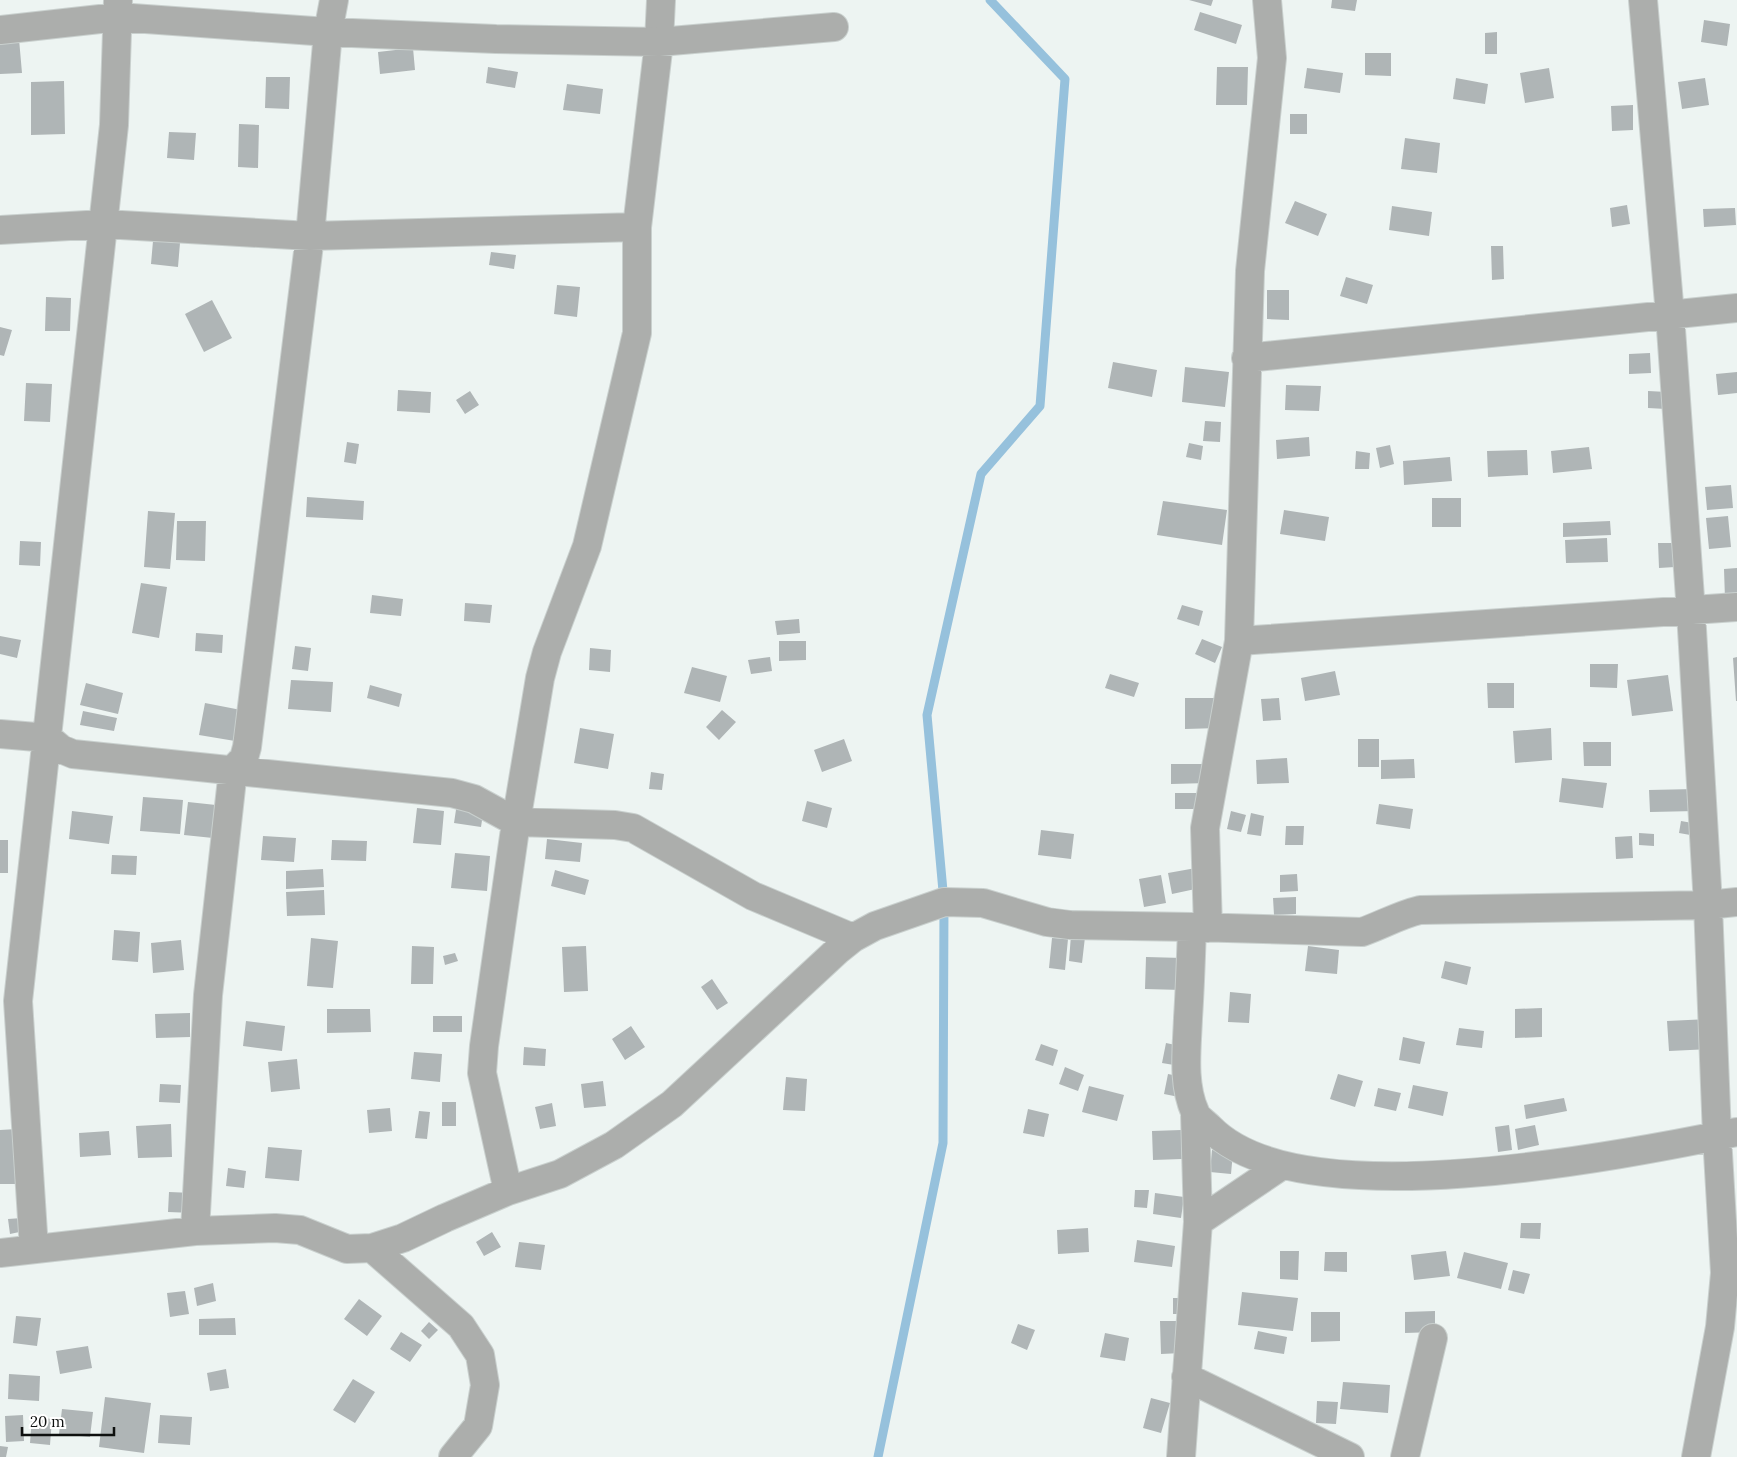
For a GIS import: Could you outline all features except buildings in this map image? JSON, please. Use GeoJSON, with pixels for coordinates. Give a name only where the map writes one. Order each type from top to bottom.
{"type":"FeatureCollection","features":[{"type":"Feature","properties":{"kind":"street"},"geometry":{"type":"LineString","coordinates":[[195,1231],[208,995],[233,770],[244,758],[247,747],[310,236],[328,32],[334,0]]}},
{"type":"Feature","properties":{"kind":"street"},"geometry":{"type":"LineString","coordinates":[[508,1192],[482,1073],[516,822],[540,678],[547,652],[587,546],[630,372],[637,334],[637,227],[659,42],[662,0]]}},
{"type":"Feature","properties":{"kind":"street"},"geometry":{"type":"LineString","coordinates":[[1181,1457],[1198,1222],[1195,1113],[1186,1075],[1200,928],[1205,828],[1238,641],[1250,271],[1272,58],[1267,0]]}},
{"type":"Feature","properties":{"kind":"street"},"geometry":{"type":"LineString","coordinates":[[1643,0],[1670,314],[1691,612],[1708,905],[1727,1134],[1725,1273],[1720,1327],[1696,1457]]}},
{"type":"Feature","properties":{"kind":"street"},"geometry":{"type":"LineString","coordinates":[[34,1250],[18,1001],[21,953],[48,738],[104,224],[114,125],[118,9]]}},
{"type":"Feature","properties":{"kind":"street"},"geometry":{"type":"LineString","coordinates":[[0,30],[118,9],[328,32],[496,39],[659,42],[834,27]]}},
{"type":"Feature","properties":{"kind":"street"},"geometry":{"type":"LineString","coordinates":[[0,230],[104,224],[310,236],[637,227]]}},
{"type":"Feature","properties":{"kind":"street"},"geometry":{"type":"LineString","coordinates":[[1246,358],[1737,308]]}},
{"type":"Feature","properties":{"kind":"street"},"geometry":{"type":"LineString","coordinates":[[1238,641],[1691,612],[1737,607]]}},
{"type":"Feature","properties":{"kind":"street"},"geometry":{"type":"LineString","coordinates":[[0,734],[48,738],[60,749],[73,754],[452,793],[474,799],[516,822],[615,825],[633,828],[753,896],[853,938]]}},
{"type":"Feature","properties":{"kind":"street"},"geometry":{"type":"LineString","coordinates":[[0,1253],[195,1231],[300,1230],[347,1248],[372,1248],[403,1238],[508,1192],[560,1174],[614,1146],[672,1104],[781,1001],[853,938],[875,926],[944,902],[983,903],[1048,922],[1070,925],[1362,932],[1380,926],[1399,915],[1420,910],[1708,905],[1737,902]]}},
{"type":"Feature","properties":{"kind":"street"},"geometry":{"type":"LineString","coordinates":[[1195,1113],[1222,1140],[1253,1156],[1281,1166],[1367,1177],[1440,1174],[1528,1167],[1727,1134]]}},
{"type":"Feature","properties":{"kind":"street"},"geometry":{"type":"LineString","coordinates":[[1198,1222],[1281,1166]]}},
{"type":"Feature","properties":{"kind":"street"},"geometry":{"type":"LineString","coordinates":[[372,1248],[461,1326],[480,1354],[485,1385],[478,1426],[453,1457]]}},
{"type":"Feature","properties":{"kind":"street"},"geometry":{"type":"LineString","coordinates":[[1405,1457],[1433,1338]]}},
{"type":"Feature","properties":{"kind":"street"},"geometry":{"type":"LineString","coordinates":[[1186,1377],[1350,1457]]}},
{"type":"Feature","properties":{"kind":"waterway"},"geometry":{"type":"LineString","coordinates":[[878,1457],[943,1143],[944,902],[927,715],[981,474],[1040,406],[1065,79],[990,0]]}}]}
